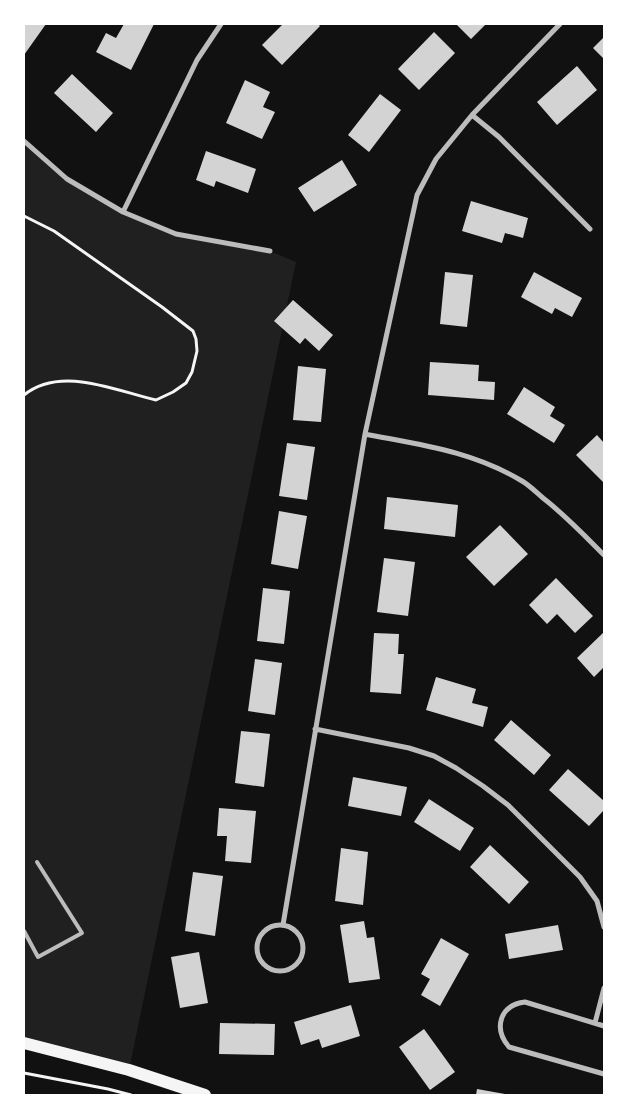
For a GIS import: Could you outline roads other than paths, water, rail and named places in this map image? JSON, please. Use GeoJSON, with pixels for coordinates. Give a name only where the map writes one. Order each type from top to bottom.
{"type":"FeatureCollection","features":[{"type":"Feature","properties":{"kind":"main road"},"geometry":{"type":"LineString","coordinates":[[24,1043],[129,1070],[205,1095]]}},
{"type":"Feature","properties":{"kind":"street"},"geometry":{"type":"LineString","coordinates":[[123,212],[197,60],[221,24]]}},
{"type":"Feature","properties":{"kind":"street"},"geometry":{"type":"LineString","coordinates":[[283,925],[365,434],[416,195],[436,159],[472,115],[560,24]]}},
{"type":"Feature","properties":{"kind":"street"},"geometry":{"type":"LineString","coordinates":[[472,115],[499,137],[590,229]]}},
{"type":"Feature","properties":{"kind":"street"},"geometry":{"type":"LineString","coordinates":[[24,141],[67,179],[123,212],[176,234],[270,251]]}},
{"type":"Feature","properties":{"kind":"street"},"geometry":{"type":"LineString","coordinates":[[365,434],[443,449],[494,466],[524,482],[559,511],[604,555]]}},
{"type":"Feature","properties":{"kind":"street"},"geometry":{"type":"LineString","coordinates":[[316,729],[409,748],[434,756],[483,786],[508,805],[580,877],[598,901],[604,927]]}},
{"type":"Feature","properties":{"kind":"street"},"geometry":{"type":"LineString","coordinates":[[277,925],[283,925],[290,927],[300,935],[303,948],[302,954],[295,965],[290,969],[277,971],[261,961],[257,948],[260,936],[265,931],[277,925]]}},
{"type":"Feature","properties":{"kind":"street"},"geometry":{"type":"LineString","coordinates":[[595,1022],[604,988]]}},
{"type":"Feature","properties":{"kind":"street"},"geometry":{"type":"LineString","coordinates":[[604,1026],[525,1002],[518,1003],[506,1010],[500,1026],[500,1033],[509,1047],[604,1074]]}},
{"type":"Feature","properties":{"kind":"lane"},"geometry":{"type":"LineString","coordinates":[[24,931],[38,957],[82,933],[37,862]]}}]}
